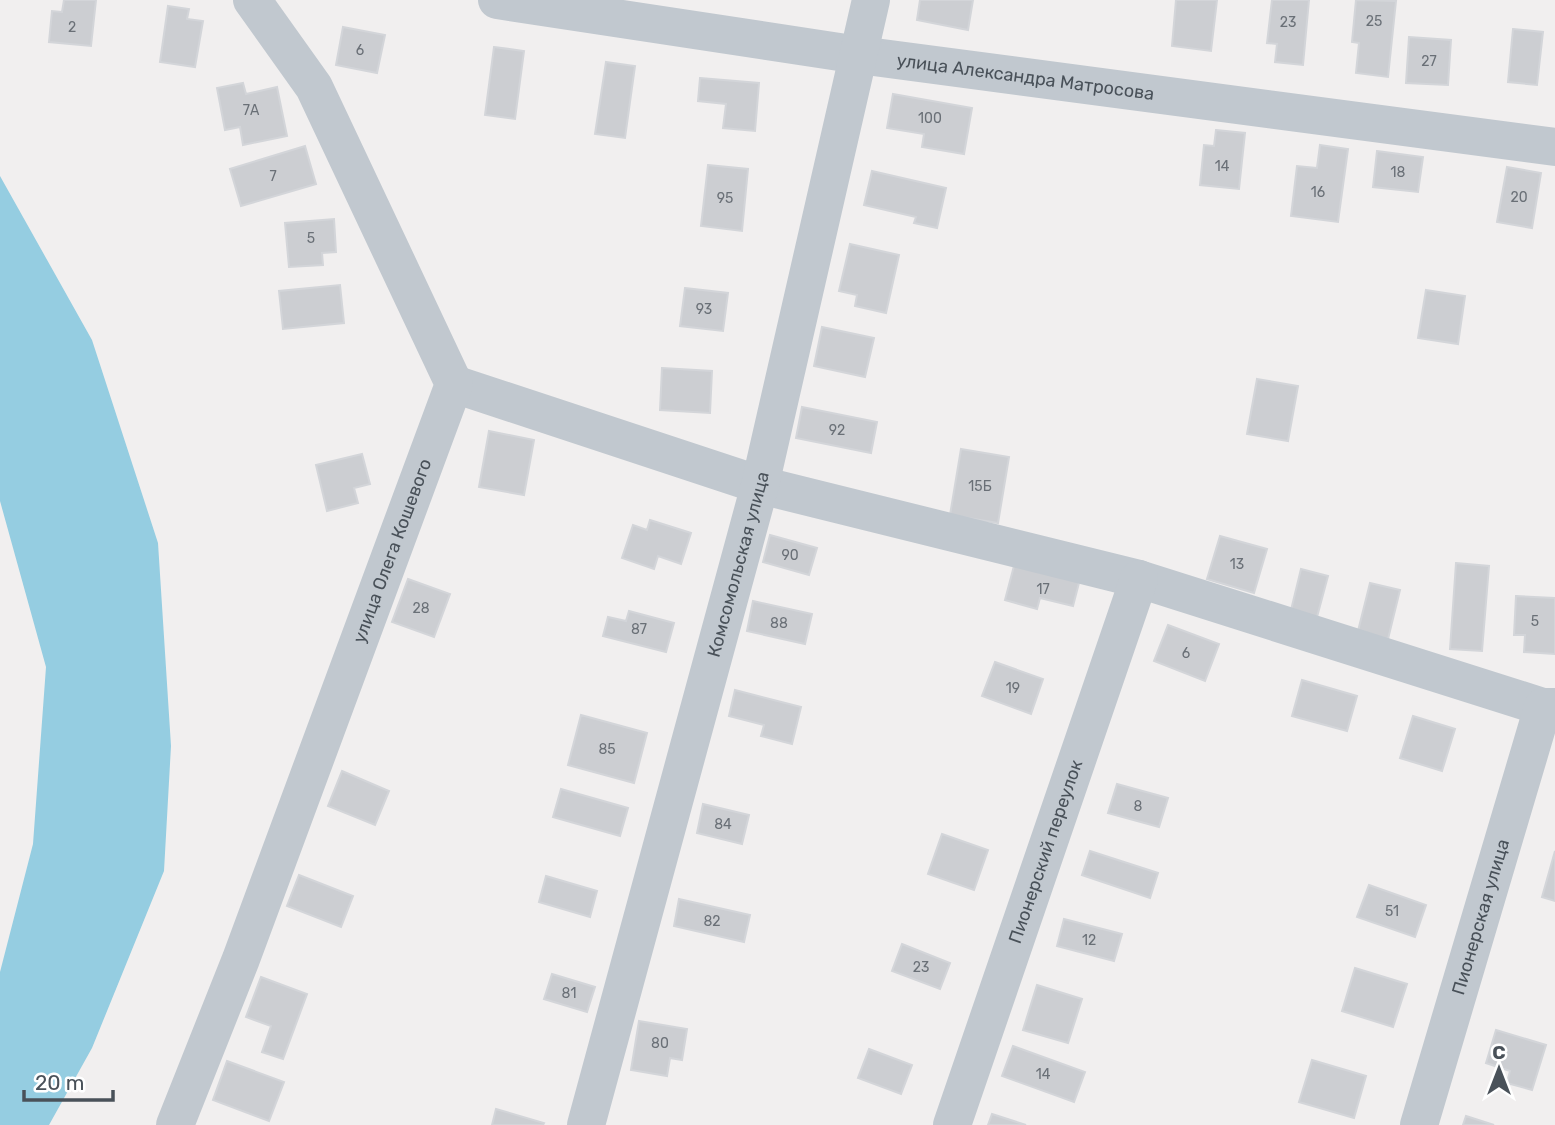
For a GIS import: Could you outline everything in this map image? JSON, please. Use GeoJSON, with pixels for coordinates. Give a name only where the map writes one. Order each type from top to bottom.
{"type":"FeatureCollection","features":[{"type":"Feature","properties":{"kind":"street"},"geometry":{"type":"LineString","coordinates":[[252,0],[314,87],[454,384],[760,485],[1139,579],[1549,707]]}},
{"type":"Feature","properties":{"kind":"street","name":"улица Александра Матросова"},"geometry":{"type":"LineString","coordinates":[[497,0],[859,55],[1555,147]]}},
{"type":"Feature","properties":{"kind":"street","name":"Комсомольская улица"},"geometry":{"type":"LineString","coordinates":[[586,1125],[760,485],[871,0]]}},
{"type":"Feature","properties":{"kind":"street","name":"улица Олега Кошевого"},"geometry":{"type":"LineString","coordinates":[[176,1125],[241,959],[454,384]]}},
{"type":"Feature","properties":{"kind":"street","name":"Пионерский переулок"},"geometry":{"type":"LineString","coordinates":[[952,1125],[1139,579]]}},
{"type":"Feature","properties":{"kind":"street","name":"Пионерская улица"},"geometry":{"type":"LineString","coordinates":[[1419,1125],[1549,707]]}},
{"type":"Feature","properties":{"kind":"water"},"geometry":{"type":"Polygon","coordinates":[[[0,176],[92,340],[158,543],[171,746],[164,871],[92,1048],[49,1125],[0,1125],[0,972],[33,844],[46,667],[0,501],[0,176]]]}},
{"type":"Feature","properties":{"kind":"building"},"geometry":{"type":"Polygon","coordinates":[[[64,0],[96,0],[91,46],[49,42],[52,11],[62,12],[64,0]]]}},
{"type":"Feature","properties":{"kind":"building"},"geometry":{"type":"Polygon","coordinates":[[[920,0],[973,0],[968,30],[917,20],[920,0]]]}},
{"type":"Feature","properties":{"kind":"building"},"geometry":{"type":"Polygon","coordinates":[[[1176,0],[1217,0],[1211,51],[1172,46],[1176,0]]]}},
{"type":"Feature","properties":{"kind":"building"},"geometry":{"type":"Polygon","coordinates":[[[1272,0],[1309,0],[1303,65],[1275,62],[1277,44],[1267,43],[1272,0]]]}},
{"type":"Feature","properties":{"kind":"building"},"geometry":{"type":"Polygon","coordinates":[[[1356,0],[1396,1],[1388,77],[1356,73],[1359,43],[1352,42],[1356,0]]]}},
{"type":"Feature","properties":{"kind":"building"},"geometry":{"type":"Polygon","coordinates":[[[168,6],[189,9],[187,19],[203,21],[195,67],[160,62],[168,6]]]}},
{"type":"Feature","properties":{"kind":"building"},"geometry":{"type":"Polygon","coordinates":[[[343,27],[385,35],[377,73],[336,65],[343,27]]]}},
{"type":"Feature","properties":{"kind":"building"},"geometry":{"type":"Polygon","coordinates":[[[1513,29],[1543,32],[1537,85],[1508,82],[1513,29]]]}},
{"type":"Feature","properties":{"kind":"building"},"geometry":{"type":"Polygon","coordinates":[[[1409,37],[1451,40],[1448,85],[1406,83],[1409,37]]]}},
{"type":"Feature","properties":{"kind":"building"},"geometry":{"type":"Polygon","coordinates":[[[494,47],[524,51],[515,119],[485,115],[494,47]]]}},
{"type":"Feature","properties":{"kind":"building"},"geometry":{"type":"Polygon","coordinates":[[[606,62],[635,66],[625,138],[595,134],[606,62]]]}},
{"type":"Feature","properties":{"kind":"building"},"geometry":{"type":"Polygon","coordinates":[[[700,78],[759,83],[755,131],[723,128],[726,104],[698,101],[700,78]]]}},
{"type":"Feature","properties":{"kind":"building"},"geometry":{"type":"Polygon","coordinates":[[[243,83],[246,94],[277,87],[287,136],[243,145],[240,127],[225,130],[217,88],[243,83]]]}},
{"type":"Feature","properties":{"kind":"building"},"geometry":{"type":"Polygon","coordinates":[[[893,94],[972,108],[964,154],[922,147],[924,134],[887,128],[893,94]]]}},
{"type":"Feature","properties":{"kind":"building"},"geometry":{"type":"Polygon","coordinates":[[[1216,130],[1245,133],[1239,189],[1200,185],[1204,145],[1214,146],[1216,130]]]}},
{"type":"Feature","properties":{"kind":"building"},"geometry":{"type":"Polygon","coordinates":[[[1320,145],[1348,149],[1338,222],[1291,216],[1297,166],[1317,168],[1320,145]]]}},
{"type":"Feature","properties":{"kind":"building"},"geometry":{"type":"Polygon","coordinates":[[[305,146],[316,184],[241,206],[230,169],[305,146]]]}},
{"type":"Feature","properties":{"kind":"building"},"geometry":{"type":"Polygon","coordinates":[[[1377,151],[1423,157],[1418,192],[1373,187],[1377,151]]]}},
{"type":"Feature","properties":{"kind":"building"},"geometry":{"type":"Polygon","coordinates":[[[708,165],[748,169],[742,231],[701,226],[708,165]]]}},
{"type":"Feature","properties":{"kind":"building"},"geometry":{"type":"Polygon","coordinates":[[[1507,167],[1541,173],[1532,228],[1497,222],[1507,167]]]}},
{"type":"Feature","properties":{"kind":"building"},"geometry":{"type":"Polygon","coordinates":[[[872,171],[946,188],[937,228],[914,223],[916,217],[864,205],[872,171]]]}},
{"type":"Feature","properties":{"kind":"building"},"geometry":{"type":"Polygon","coordinates":[[[334,219],[336,252],[322,253],[323,265],[289,267],[285,223],[334,219]]]}},
{"type":"Feature","properties":{"kind":"building"},"geometry":{"type":"Polygon","coordinates":[[[850,244],[899,255],[886,313],[855,306],[857,295],[839,291],[850,244]]]}},
{"type":"Feature","properties":{"kind":"building"},"geometry":{"type":"Polygon","coordinates":[[[340,285],[344,323],[283,329],[279,291],[340,285]]]}},
{"type":"Feature","properties":{"kind":"building"},"geometry":{"type":"Polygon","coordinates":[[[685,288],[728,293],[723,331],[680,326],[685,288]]]}},
{"type":"Feature","properties":{"kind":"building"},"geometry":{"type":"Polygon","coordinates":[[[1426,290],[1465,296],[1458,344],[1418,338],[1426,290]]]}},
{"type":"Feature","properties":{"kind":"building"},"geometry":{"type":"Polygon","coordinates":[[[822,327],[874,338],[865,377],[814,366],[822,327]]]}},
{"type":"Feature","properties":{"kind":"building"},"geometry":{"type":"Polygon","coordinates":[[[662,368],[712,371],[710,413],[660,410],[662,368]]]}},
{"type":"Feature","properties":{"kind":"building"},"geometry":{"type":"Polygon","coordinates":[[[1257,379],[1298,386],[1288,441],[1247,434],[1257,379]]]}},
{"type":"Feature","properties":{"kind":"building"},"geometry":{"type":"Polygon","coordinates":[[[802,407],[877,422],[871,453],[796,438],[802,407]]]}},
{"type":"Feature","properties":{"kind":"building"},"geometry":{"type":"Polygon","coordinates":[[[489,431],[534,440],[524,495],[479,487],[489,431]]]}},
{"type":"Feature","properties":{"kind":"building"},"geometry":{"type":"Polygon","coordinates":[[[961,449],[1009,457],[998,523],[950,515],[961,449]]]}},
{"type":"Feature","properties":{"kind":"building"},"geometry":{"type":"Polygon","coordinates":[[[362,454],[370,484],[354,488],[358,503],[327,511],[316,465],[362,454]]]}},
{"type":"Feature","properties":{"kind":"building"},"geometry":{"type":"Polygon","coordinates":[[[650,520],[691,533],[681,564],[658,556],[654,569],[622,558],[633,525],[647,530],[650,520]]]}},
{"type":"Feature","properties":{"kind":"building"},"geometry":{"type":"Polygon","coordinates":[[[770,535],[817,548],[809,575],[763,562],[770,535]]]}},
{"type":"Feature","properties":{"kind":"building"},"geometry":{"type":"Polygon","coordinates":[[[1220,536],[1267,549],[1254,593],[1207,579],[1220,536]]]}},
{"type":"Feature","properties":{"kind":"building"},"geometry":{"type":"Polygon","coordinates":[[[1015,562],[1080,579],[1073,606],[1040,598],[1037,609],[1005,600],[1015,562]]]}},
{"type":"Feature","properties":{"kind":"building"},"geometry":{"type":"Polygon","coordinates":[[[1456,563],[1489,566],[1482,651],[1450,649],[1456,563]]]}},
{"type":"Feature","properties":{"kind":"building"},"geometry":{"type":"Polygon","coordinates":[[[1301,569],[1328,576],[1317,617],[1291,610],[1301,569]]]}},
{"type":"Feature","properties":{"kind":"building"},"geometry":{"type":"Polygon","coordinates":[[[408,579],[450,594],[434,637],[392,622],[408,579]]]}},
{"type":"Feature","properties":{"kind":"building"},"geometry":{"type":"Polygon","coordinates":[[[1370,583],[1400,590],[1388,639],[1358,631],[1370,583]]]}},
{"type":"Feature","properties":{"kind":"building"},"geometry":{"type":"Polygon","coordinates":[[[1516,596],[1555,598],[1555,654],[1524,652],[1525,635],[1514,635],[1516,596]]]}},
{"type":"Feature","properties":{"kind":"building"},"geometry":{"type":"Polygon","coordinates":[[[753,601],[812,614],[805,644],[747,631],[753,601]]]}},
{"type":"Feature","properties":{"kind":"building"},"geometry":{"type":"Polygon","coordinates":[[[629,611],[674,623],[666,652],[603,636],[608,617],[626,621],[629,611]]]}},
{"type":"Feature","properties":{"kind":"building"},"geometry":{"type":"Polygon","coordinates":[[[1168,625],[1219,644],[1205,681],[1154,661],[1168,625]]]}},
{"type":"Feature","properties":{"kind":"building"},"geometry":{"type":"Polygon","coordinates":[[[995,662],[1043,679],[1031,714],[982,696],[995,662]]]}},
{"type":"Feature","properties":{"kind":"building"},"geometry":{"type":"Polygon","coordinates":[[[1302,680],[1357,696],[1347,731],[1292,716],[1302,680]]]}},
{"type":"Feature","properties":{"kind":"building"},"geometry":{"type":"Polygon","coordinates":[[[735,690],[801,707],[792,744],[761,736],[764,725],[729,716],[735,690]]]}},
{"type":"Feature","properties":{"kind":"building"},"geometry":{"type":"Polygon","coordinates":[[[581,715],[647,733],[634,783],[568,765],[581,715]]]}},
{"type":"Feature","properties":{"kind":"building"},"geometry":{"type":"Polygon","coordinates":[[[1413,716],[1455,729],[1442,771],[1400,758],[1413,716]]]}},
{"type":"Feature","properties":{"kind":"building"},"geometry":{"type":"Polygon","coordinates":[[[342,771],[389,791],[375,825],[328,806],[342,771]]]}},
{"type":"Feature","properties":{"kind":"building"},"geometry":{"type":"Polygon","coordinates":[[[1117,784],[1168,798],[1159,827],[1108,813],[1117,784]]]}},
{"type":"Feature","properties":{"kind":"building"},"geometry":{"type":"Polygon","coordinates":[[[561,789],[628,808],[620,836],[553,817],[561,789]]]}},
{"type":"Feature","properties":{"kind":"building"},"geometry":{"type":"Polygon","coordinates":[[[703,804],[749,815],[742,844],[697,833],[703,804]]]}},
{"type":"Feature","properties":{"kind":"building"},"geometry":{"type":"Polygon","coordinates":[[[942,834],[988,850],[974,890],[928,874],[942,834]]]}},
{"type":"Feature","properties":{"kind":"building"},"geometry":{"type":"Polygon","coordinates":[[[1090,851],[1158,873],[1150,898],[1082,875],[1090,851]]]}},
{"type":"Feature","properties":{"kind":"building"},"geometry":{"type":"Polygon","coordinates":[[[1555,851],[1555,901],[1542,897],[1555,851]]]}},
{"type":"Feature","properties":{"kind":"building"},"geometry":{"type":"Polygon","coordinates":[[[299,875],[353,896],[341,927],[287,906],[299,875]]]}},
{"type":"Feature","properties":{"kind":"building"},"geometry":{"type":"Polygon","coordinates":[[[546,876],[597,891],[590,917],[539,902],[546,876]]]}},
{"type":"Feature","properties":{"kind":"building"},"geometry":{"type":"Polygon","coordinates":[[[1369,885],[1426,905],[1415,937],[1357,917],[1369,885]]]}},
{"type":"Feature","properties":{"kind":"building"},"geometry":{"type":"Polygon","coordinates":[[[679,899],[750,915],[744,942],[674,926],[679,899]]]}},
{"type":"Feature","properties":{"kind":"building"},"geometry":{"type":"Polygon","coordinates":[[[1064,919],[1122,934],[1114,961],[1057,946],[1064,919]]]}},
{"type":"Feature","properties":{"kind":"building"},"geometry":{"type":"Polygon","coordinates":[[[902,944],[950,963],[940,989],[892,971],[902,944]]]}},
{"type":"Feature","properties":{"kind":"building"},"geometry":{"type":"Polygon","coordinates":[[[1355,968],[1407,984],[1393,1027],[1342,1011],[1355,968]]]}},
{"type":"Feature","properties":{"kind":"building"},"geometry":{"type":"Polygon","coordinates":[[[552,974],[595,987],[587,1012],[544,999],[552,974]]]}},
{"type":"Feature","properties":{"kind":"building"},"geometry":{"type":"Polygon","coordinates":[[[261,977],[307,994],[283,1059],[262,1052],[271,1026],[246,1017],[261,977]]]}},
{"type":"Feature","properties":{"kind":"building"},"geometry":{"type":"Polygon","coordinates":[[[1037,985],[1082,999],[1068,1043],[1023,1030],[1037,985]]]}},
{"type":"Feature","properties":{"kind":"building"},"geometry":{"type":"Polygon","coordinates":[[[639,1021],[687,1029],[682,1060],[670,1058],[667,1076],[631,1070],[639,1021]]]}},
{"type":"Feature","properties":{"kind":"building"},"geometry":{"type":"Polygon","coordinates":[[[1496,1030],[1546,1045],[1532,1090],[1507,1083],[1510,1071],[1486,1063],[1496,1030]]]}},
{"type":"Feature","properties":{"kind":"building"},"geometry":{"type":"Polygon","coordinates":[[[1013,1046],[1085,1072],[1074,1102],[1002,1076],[1013,1046]]]}},
{"type":"Feature","properties":{"kind":"building"},"geometry":{"type":"Polygon","coordinates":[[[869,1049],[912,1065],[901,1094],[858,1078],[869,1049]]]}},
{"type":"Feature","properties":{"kind":"building"},"geometry":{"type":"Polygon","coordinates":[[[1312,1060],[1366,1076],[1354,1118],[1299,1102],[1312,1060]]]}},
{"type":"Feature","properties":{"kind":"building"},"geometry":{"type":"Polygon","coordinates":[[[227,1061],[284,1082],[269,1121],[213,1100],[227,1061]]]}},
{"type":"Feature","properties":{"kind":"building"},"geometry":{"type":"Polygon","coordinates":[[[496,1109],[544,1123],[492,1125],[496,1109]]]}},
{"type":"Feature","properties":{"kind":"building"},"geometry":{"type":"Polygon","coordinates":[[[992,1114],[1026,1125],[988,1125],[992,1114]]]}},
{"type":"Feature","properties":{"kind":"building"},"geometry":{"type":"Polygon","coordinates":[[[1466,1116],[1494,1125],[1463,1125],[1466,1116]]]}}]}
